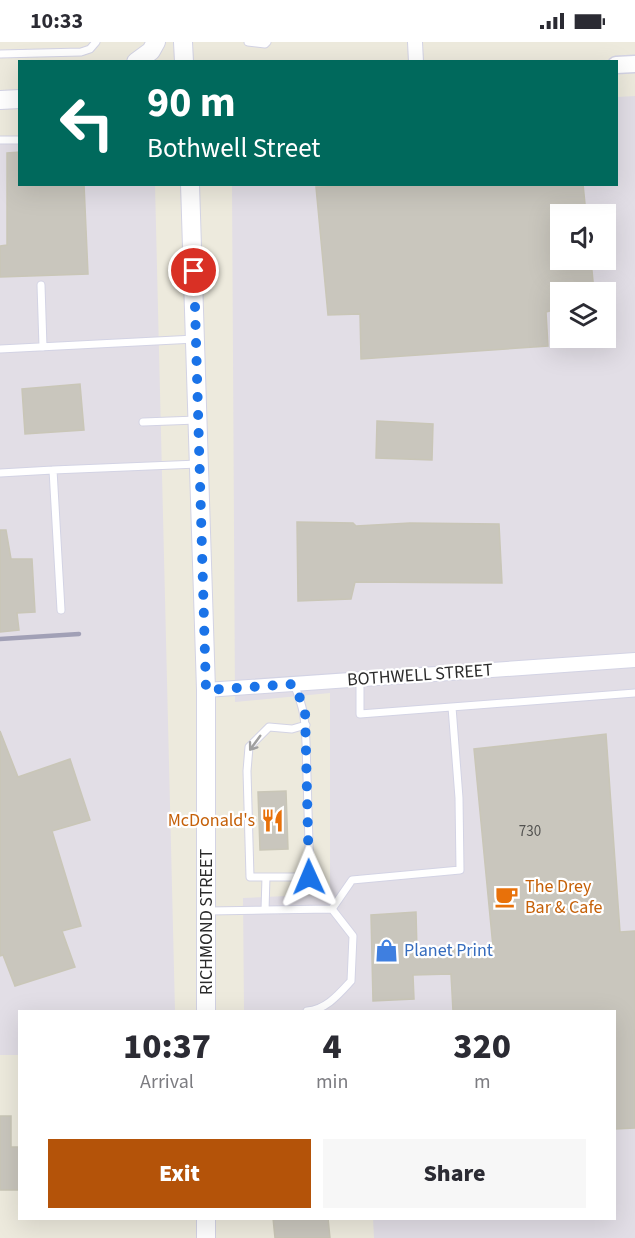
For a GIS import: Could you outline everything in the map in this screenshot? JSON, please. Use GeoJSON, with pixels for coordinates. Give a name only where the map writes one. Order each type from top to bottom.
{"type":"FeatureCollection","features":[{"type":"Feature","properties":{"kind":"main road"},"geometry":{"type":"LineString","coordinates":[[139,60],[151,51],[156,42]]}},
{"type":"Feature","properties":{"kind":"main road"},"geometry":{"type":"LineString","coordinates":[[183,42],[184,60]]}},
{"type":"Feature","properties":{"kind":"main road"},"geometry":{"type":"LineString","coordinates":[[0,100],[18,99]]}},
{"type":"Feature","properties":{"kind":"main road"},"geometry":{"type":"LineString","coordinates":[[179,186],[192,226]]}},
{"type":"Feature","properties":{"kind":"main road","name":"RICHMOND STREET"},"geometry":{"type":"LineString","coordinates":[[190,186],[206,690],[206,1010]]}},
{"type":"Feature","properties":{"kind":"main road"},"geometry":{"type":"LineString","coordinates":[[206,1220],[206,1238]]}},
{"type":"Feature","properties":{"kind":"street"},"geometry":{"type":"LineString","coordinates":[[415,42],[416,60]]}},
{"type":"Feature","properties":{"kind":"street"},"geometry":{"type":"LineString","coordinates":[[618,65],[635,64]]}},
{"type":"Feature","properties":{"kind":"street","name":"BOTHWELL STREET"},"geometry":{"type":"LineString","coordinates":[[206,690],[635,660]]}},
{"type":"Feature","properties":{"kind":"lane"},"geometry":{"type":"LineString","coordinates":[[0,54],[81,52],[90,49],[96,42]]}},
{"type":"Feature","properties":{"kind":"lane"},"geometry":{"type":"LineString","coordinates":[[248,42],[265,44],[267,42]]}},
{"type":"Feature","properties":{"kind":"lane"},"geometry":{"type":"LineString","coordinates":[[0,140],[18,140]]}},
{"type":"Feature","properties":{"kind":"lane"},"geometry":{"type":"LineString","coordinates":[[41,285],[43,347]]}},
{"type":"Feature","properties":{"kind":"lane"},"geometry":{"type":"LineString","coordinates":[[0,349],[195,339]]}},
{"type":"Feature","properties":{"kind":"lane"},"geometry":{"type":"LineString","coordinates":[[143,422],[197,420]]}},
{"type":"Feature","properties":{"kind":"lane"},"geometry":{"type":"LineString","coordinates":[[0,472],[198,464]]}},
{"type":"Feature","properties":{"kind":"lane"},"geometry":{"type":"LineString","coordinates":[[53,470],[61,610]]}},
{"type":"Feature","properties":{"kind":"lane"},"geometry":{"type":"LineString","coordinates":[[360,679],[360,714],[635,693]]}},
{"type":"Feature","properties":{"kind":"lane"},"geometry":{"type":"LineString","coordinates":[[294,684],[305,710],[306,725],[309,877],[250,877],[247,771],[249,747],[269,727],[292,729],[306,725]]}},
{"type":"Feature","properties":{"kind":"lane"},"geometry":{"type":"LineString","coordinates":[[332,909],[352,880],[460,870],[459,798],[452,707]]}},
{"type":"Feature","properties":{"kind":"lane"},"geometry":{"type":"LineString","coordinates":[[265,910],[266,877]]}},
{"type":"Feature","properties":{"kind":"lane"},"geometry":{"type":"LineString","coordinates":[[206,911],[332,909]]}},
{"type":"Feature","properties":{"kind":"lane"},"geometry":{"type":"LineString","coordinates":[[314,1010],[334,1000],[351,981],[353,936],[332,909]]}},
{"type":"Feature","properties":{"kind":"shaded area"},"geometry":{"type":"Polygon","coordinates":[[[635,96],[635,1238],[374,1238],[373,1220],[616,1220],[616,1010],[244,1010],[243,898],[330,894],[330,693],[235,702],[232,186],[618,186],[618,97],[635,96]]]}},
{"type":"Feature","properties":{"kind":"shaded area"},"geometry":{"type":"Polygon","coordinates":[[[18,136],[18,186],[155,186],[175,1010],[18,1010],[18,1055],[0,1055],[0,137],[18,136]]]}},
{"type":"Feature","properties":{"kind":"building"},"geometry":{"type":"Polygon","coordinates":[[[18,152],[18,186],[84,186],[88,274],[0,277],[0,246],[7,245],[7,153],[18,152]]]}},
{"type":"Feature","properties":{"kind":"building"},"geometry":{"type":"Polygon","coordinates":[[[583,186],[585,204],[550,204],[550,270],[592,270],[593,282],[550,282],[550,311],[546,312],[548,346],[361,359],[360,314],[328,315],[316,187],[583,186]]]}},
{"type":"Feature","properties":{"kind":"building"},"geometry":{"type":"Polygon","coordinates":[[[80,384],[84,430],[25,434],[22,389],[80,384]]]}},
{"type":"Feature","properties":{"kind":"building"},"geometry":{"type":"Polygon","coordinates":[[[377,421],[433,424],[432,460],[376,458],[377,421]]]}},
{"type":"Feature","properties":{"kind":"building"},"geometry":{"type":"Polygon","coordinates":[[[297,522],[353,523],[356,526],[410,523],[499,524],[502,583],[355,582],[351,599],[298,601],[297,522]]]}},
{"type":"Feature","properties":{"kind":"building"},"geometry":{"type":"Polygon","coordinates":[[[0,530],[6,530],[11,559],[32,559],[35,612],[17,613],[19,630],[0,632],[0,530]]]}},
{"type":"Feature","properties":{"kind":"building"},"geometry":{"type":"Polygon","coordinates":[[[0,731],[18,777],[70,759],[90,820],[52,831],[81,926],[62,931],[75,967],[15,986],[3,955],[0,956],[0,731]]]}},
{"type":"Feature","properties":{"kind":"building"},"geometry":{"type":"Polygon","coordinates":[[[606,734],[620,932],[635,931],[635,1128],[616,1129],[616,1010],[453,1010],[451,974],[413,975],[414,999],[373,1001],[371,915],[416,912],[417,951],[493,947],[474,749],[606,734]]]}},
{"type":"Feature","properties":{"kind":"building","name":"McDonald's"},"geometry":{"type":"Polygon","coordinates":[[[286,791],[288,849],[260,850],[258,792],[286,791]]]}},
{"type":"Feature","properties":{"kind":"building"},"geometry":{"type":"Polygon","coordinates":[[[0,1116],[11,1116],[11,1147],[18,1147],[18,1190],[0,1190],[0,1116]]]}},
{"type":"Feature","properties":{"kind":"building"},"geometry":{"type":"Polygon","coordinates":[[[273,1220],[328,1220],[330,1238],[275,1238],[273,1220]]]}},
{"type":"Feature","properties":{"kind":"railway"},"geometry":{"type":"LineString","coordinates":[[0,639],[79,634]]}},
{"type":"Feature","properties":{"kind":"place","name":"McDonald's"},"geometry":{"type":"Point","coordinates":[273,820]}},
{"type":"Feature","properties":{"kind":"place","name":"The Drey Bar & Cafe"},"geometry":{"type":"Point","coordinates":[507,896]}},
{"type":"Feature","properties":{"kind":"place","name":"Planet Print"},"geometry":{"type":"Point","coordinates":[386,950]}},
{"type":"Feature","properties":{"kind":"route"},"geometry":{"type":"LineString","coordinates":[[194,271],[206,690],[294,684],[305,710],[309,877]]}}]}
